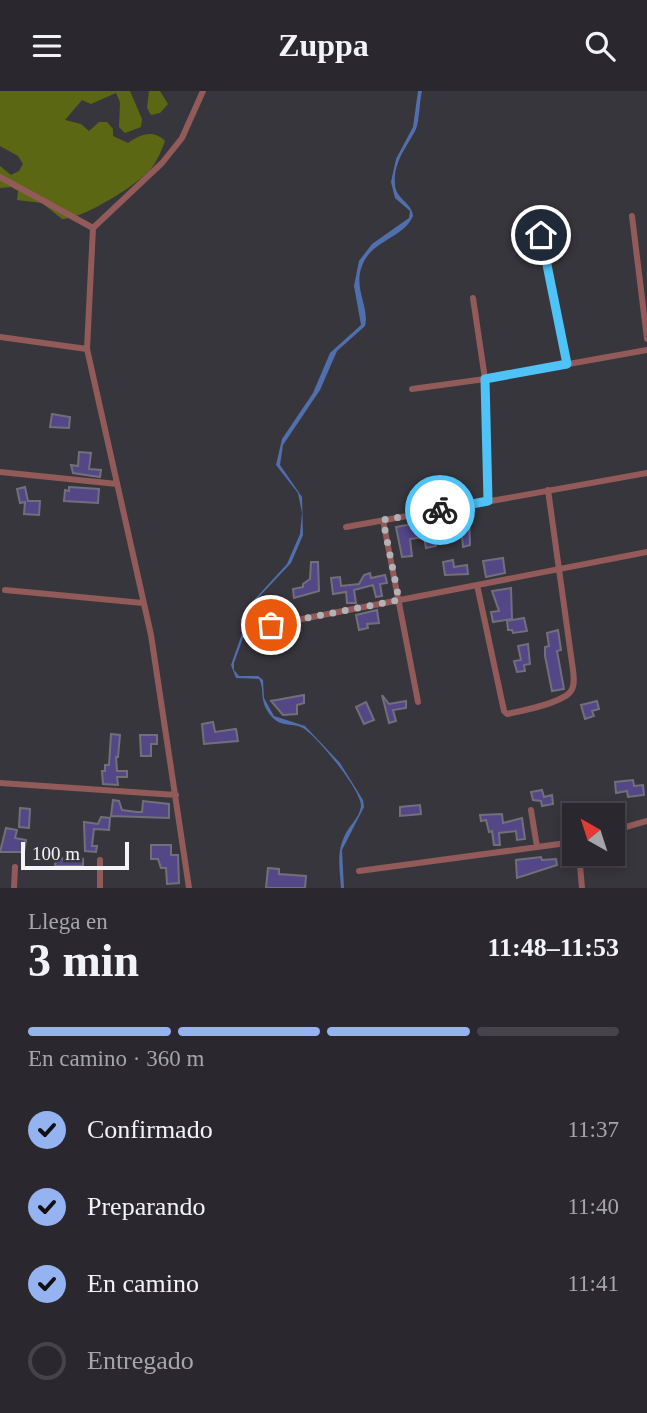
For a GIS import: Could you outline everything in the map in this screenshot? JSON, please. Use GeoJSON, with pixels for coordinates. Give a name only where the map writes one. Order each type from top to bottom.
{"type":"FeatureCollection","features":[{"type":"Feature","properties":{"kind":"street"},"geometry":{"type":"LineString","coordinates":[[189,888],[143,603],[87,349],[93,228],[162,163],[182,138],[203,91]]}},
{"type":"Feature","properties":{"kind":"street"},"geometry":{"type":"LineString","coordinates":[[0,177],[93,228]]}},
{"type":"Feature","properties":{"kind":"street"},"geometry":{"type":"LineString","coordinates":[[632,216],[647,339]]}},
{"type":"Feature","properties":{"kind":"street"},"geometry":{"type":"LineString","coordinates":[[541,235],[567,364]]}},
{"type":"Feature","properties":{"kind":"street"},"geometry":{"type":"LineString","coordinates":[[473,298],[485,379],[488,501]]}},
{"type":"Feature","properties":{"kind":"street"},"geometry":{"type":"LineString","coordinates":[[0,337],[87,349]]}},
{"type":"Feature","properties":{"kind":"street"},"geometry":{"type":"LineString","coordinates":[[412,389],[647,350]]}},
{"type":"Feature","properties":{"kind":"street"},"geometry":{"type":"LineString","coordinates":[[0,473],[117,484]]}},
{"type":"Feature","properties":{"kind":"street"},"geometry":{"type":"LineString","coordinates":[[346,527],[647,473]]}},
{"type":"Feature","properties":{"kind":"street"},"geometry":{"type":"LineString","coordinates":[[477,585],[502,708],[507,713],[535,708],[572,691],[572,663],[548,491]]}},
{"type":"Feature","properties":{"kind":"street"},"geometry":{"type":"LineString","coordinates":[[383,520],[418,702]]}},
{"type":"Feature","properties":{"kind":"street"},"geometry":{"type":"LineString","coordinates":[[271,625],[647,552]]}},
{"type":"Feature","properties":{"kind":"street"},"geometry":{"type":"LineString","coordinates":[[5,590],[143,603]]}},
{"type":"Feature","properties":{"kind":"street"},"geometry":{"type":"LineString","coordinates":[[0,783],[176,796]]}},
{"type":"Feature","properties":{"kind":"street"},"geometry":{"type":"LineString","coordinates":[[531,810],[537,847]]}},
{"type":"Feature","properties":{"kind":"street"},"geometry":{"type":"LineString","coordinates":[[625,827],[647,821]]}},
{"type":"Feature","properties":{"kind":"street"},"geometry":{"type":"LineString","coordinates":[[359,871],[562,844]]}},
{"type":"Feature","properties":{"kind":"street"},"geometry":{"type":"LineString","coordinates":[[100,860],[100,888]]}},
{"type":"Feature","properties":{"kind":"street"},"geometry":{"type":"LineString","coordinates":[[580,866],[582,888]]}},
{"type":"Feature","properties":{"kind":"street"},"geometry":{"type":"LineString","coordinates":[[14,888],[15,867]]}},
{"type":"Feature","properties":{"kind":"green space"},"geometry":{"type":"Polygon","coordinates":[[[0,91],[130,91],[142,119],[141,127],[125,133],[119,127],[120,102],[116,93],[91,104],[82,100],[65,120],[81,124],[89,131],[99,122],[107,122],[113,129],[113,136],[128,143],[147,134],[156,135],[165,141],[153,166],[137,182],[83,214],[62,219],[42,203],[17,200],[18,191],[11,187],[0,188],[0,166],[11,175],[19,171],[23,164],[18,156],[0,146],[0,91]]]}},
{"type":"Feature","properties":{"kind":"green space"},"geometry":{"type":"Polygon","coordinates":[[[149,91],[160,91],[168,104],[160,113],[151,115],[147,108],[149,91]]]}},
{"type":"Feature","properties":{"kind":"water"},"geometry":{"type":"Polygon","coordinates":[[[418,91],[422,91],[416,129],[401,155],[395,176],[396,189],[410,207],[413,216],[402,230],[366,257],[359,282],[365,326],[337,351],[320,390],[283,445],[280,465],[302,497],[303,535],[291,563],[257,599],[234,663],[234,670],[239,676],[258,676],[263,680],[264,698],[274,716],[305,726],[340,763],[363,800],[364,807],[342,850],[344,888],[341,888],[340,848],[357,818],[361,806],[359,799],[338,764],[310,733],[303,728],[280,723],[268,712],[263,701],[259,679],[236,678],[231,665],[254,600],[287,564],[300,534],[302,513],[298,493],[276,465],[282,439],[313,393],[330,353],[361,325],[354,286],[359,261],[372,244],[409,218],[410,211],[395,198],[391,182],[396,159],[413,127],[418,91]]]}},
{"type":"Feature","properties":{"kind":"building"},"geometry":{"type":"Polygon","coordinates":[[[52,414],[70,417],[69,428],[50,427],[52,414]]]}},
{"type":"Feature","properties":{"kind":"building"},"geometry":{"type":"Polygon","coordinates":[[[79,452],[91,453],[89,469],[101,470],[100,477],[73,473],[71,465],[78,466],[79,452]]]}},
{"type":"Feature","properties":{"kind":"building"},"geometry":{"type":"Polygon","coordinates":[[[25,487],[28,501],[40,501],[39,515],[24,514],[25,502],[20,503],[17,489],[25,487]]]}},
{"type":"Feature","properties":{"kind":"building"},"geometry":{"type":"Polygon","coordinates":[[[69,487],[99,489],[98,503],[64,501],[65,490],[69,491],[69,487]]]}},
{"type":"Feature","properties":{"kind":"building"},"geometry":{"type":"Polygon","coordinates":[[[469,515],[470,545],[463,547],[461,527],[451,529],[449,519],[469,515]]]}},
{"type":"Feature","properties":{"kind":"building"},"geometry":{"type":"Polygon","coordinates":[[[423,522],[425,529],[441,526],[443,537],[435,538],[436,546],[426,548],[424,537],[410,539],[412,556],[402,557],[396,527],[423,522]]]}},
{"type":"Feature","properties":{"kind":"building"},"geometry":{"type":"Polygon","coordinates":[[[503,558],[505,573],[486,577],[483,561],[503,558]]]}},
{"type":"Feature","properties":{"kind":"building"},"geometry":{"type":"Polygon","coordinates":[[[453,560],[454,567],[467,565],[468,574],[445,575],[443,562],[453,560]]]}},
{"type":"Feature","properties":{"kind":"building"},"geometry":{"type":"Polygon","coordinates":[[[311,562],[318,562],[319,591],[294,598],[293,589],[303,587],[310,579],[311,562]]]}},
{"type":"Feature","properties":{"kind":"building"},"geometry":{"type":"Polygon","coordinates":[[[370,573],[371,578],[385,575],[387,583],[380,584],[382,596],[376,597],[373,585],[354,590],[356,603],[347,603],[346,592],[333,594],[331,578],[340,577],[341,586],[359,584],[364,575],[370,573]]]}},
{"type":"Feature","properties":{"kind":"building"},"geometry":{"type":"Polygon","coordinates":[[[511,588],[512,619],[493,622],[491,612],[499,611],[492,591],[511,588]]]}},
{"type":"Feature","properties":{"kind":"building"},"geometry":{"type":"Polygon","coordinates":[[[377,610],[379,623],[367,624],[368,628],[359,630],[356,615],[377,610]]]}},
{"type":"Feature","properties":{"kind":"building"},"geometry":{"type":"Polygon","coordinates":[[[524,618],[527,631],[513,633],[508,630],[507,621],[524,618]]]}},
{"type":"Feature","properties":{"kind":"building"},"geometry":{"type":"Polygon","coordinates":[[[558,630],[561,650],[557,651],[564,689],[552,691],[545,647],[549,646],[547,633],[558,630]]]}},
{"type":"Feature","properties":{"kind":"building"},"geometry":{"type":"Polygon","coordinates":[[[528,644],[530,664],[524,665],[525,671],[517,672],[514,661],[521,660],[518,646],[528,644]]]}},
{"type":"Feature","properties":{"kind":"building"},"geometry":{"type":"Polygon","coordinates":[[[304,695],[304,703],[297,705],[297,714],[283,715],[271,701],[304,695]]]}},
{"type":"Feature","properties":{"kind":"building"},"geometry":{"type":"Polygon","coordinates":[[[382,695],[389,704],[406,701],[406,708],[393,710],[396,721],[389,723],[382,695]]]}},
{"type":"Feature","properties":{"kind":"building"},"geometry":{"type":"Polygon","coordinates":[[[597,701],[599,709],[592,711],[594,716],[585,719],[581,705],[597,701]]]}},
{"type":"Feature","properties":{"kind":"building"},"geometry":{"type":"Polygon","coordinates":[[[366,702],[374,720],[364,724],[356,707],[366,702]]]}},
{"type":"Feature","properties":{"kind":"building"},"geometry":{"type":"Polygon","coordinates":[[[213,722],[215,732],[236,729],[238,741],[204,744],[202,724],[213,722]]]}},
{"type":"Feature","properties":{"kind":"building"},"geometry":{"type":"Polygon","coordinates":[[[111,734],[120,735],[116,757],[117,771],[127,771],[127,777],[117,777],[118,785],[103,784],[102,771],[105,771],[105,765],[109,765],[111,734]]]}},
{"type":"Feature","properties":{"kind":"building"},"geometry":{"type":"Polygon","coordinates":[[[140,735],[157,735],[157,744],[151,744],[151,756],[141,756],[140,735]]]}},
{"type":"Feature","properties":{"kind":"building"},"geometry":{"type":"Polygon","coordinates":[[[633,780],[634,786],[643,785],[644,795],[628,797],[627,791],[616,793],[615,782],[633,780]]]}},
{"type":"Feature","properties":{"kind":"building"},"geometry":{"type":"Polygon","coordinates":[[[542,790],[544,797],[552,795],[553,804],[542,806],[541,801],[533,800],[531,792],[542,790]]]}},
{"type":"Feature","properties":{"kind":"building"},"geometry":{"type":"Polygon","coordinates":[[[113,800],[119,801],[122,810],[137,812],[142,812],[143,801],[169,804],[169,818],[111,816],[113,800]]]}},
{"type":"Feature","properties":{"kind":"building"},"geometry":{"type":"Polygon","coordinates":[[[420,805],[421,814],[400,816],[400,807],[420,805]]]}},
{"type":"Feature","properties":{"kind":"building"},"geometry":{"type":"Polygon","coordinates":[[[20,808],[30,809],[29,828],[19,827],[20,808]]]}},
{"type":"Feature","properties":{"kind":"building"},"geometry":{"type":"Polygon","coordinates":[[[502,814],[503,823],[522,818],[525,839],[517,840],[516,831],[499,833],[500,845],[494,845],[492,831],[489,832],[486,820],[481,821],[480,815],[502,814]]]}},
{"type":"Feature","properties":{"kind":"building"},"geometry":{"type":"Polygon","coordinates":[[[101,817],[110,818],[109,830],[94,829],[92,846],[97,846],[96,852],[85,851],[84,822],[98,824],[101,817]]]}},
{"type":"Feature","properties":{"kind":"building"},"geometry":{"type":"Polygon","coordinates":[[[6,828],[17,830],[15,838],[26,840],[24,852],[0,852],[6,828]]]}},
{"type":"Feature","properties":{"kind":"building"},"geometry":{"type":"Polygon","coordinates":[[[151,845],[171,845],[171,855],[178,855],[179,883],[167,884],[166,868],[161,868],[158,859],[151,859],[151,845]]]}},
{"type":"Feature","properties":{"kind":"building"},"geometry":{"type":"Polygon","coordinates":[[[541,857],[542,860],[556,859],[557,865],[517,878],[516,860],[541,857]]]}},
{"type":"Feature","properties":{"kind":"building"},"geometry":{"type":"Polygon","coordinates":[[[56,859],[83,859],[83,866],[55,866],[56,859]]]}},
{"type":"Feature","properties":{"kind":"building"},"geometry":{"type":"Polygon","coordinates":[[[268,868],[279,869],[279,874],[306,876],[305,888],[266,888],[268,868]]]}},
{"type":"Feature","properties":{"kind":"way so far"},"geometry":{"type":"LineString","coordinates":[[271,625],[399,600],[383,520],[440,510]]}},
{"type":"Feature","properties":{"kind":"route"},"geometry":{"type":"LineString","coordinates":[[440,510],[488,501],[485,379],[567,364],[541,235]]}}]}
